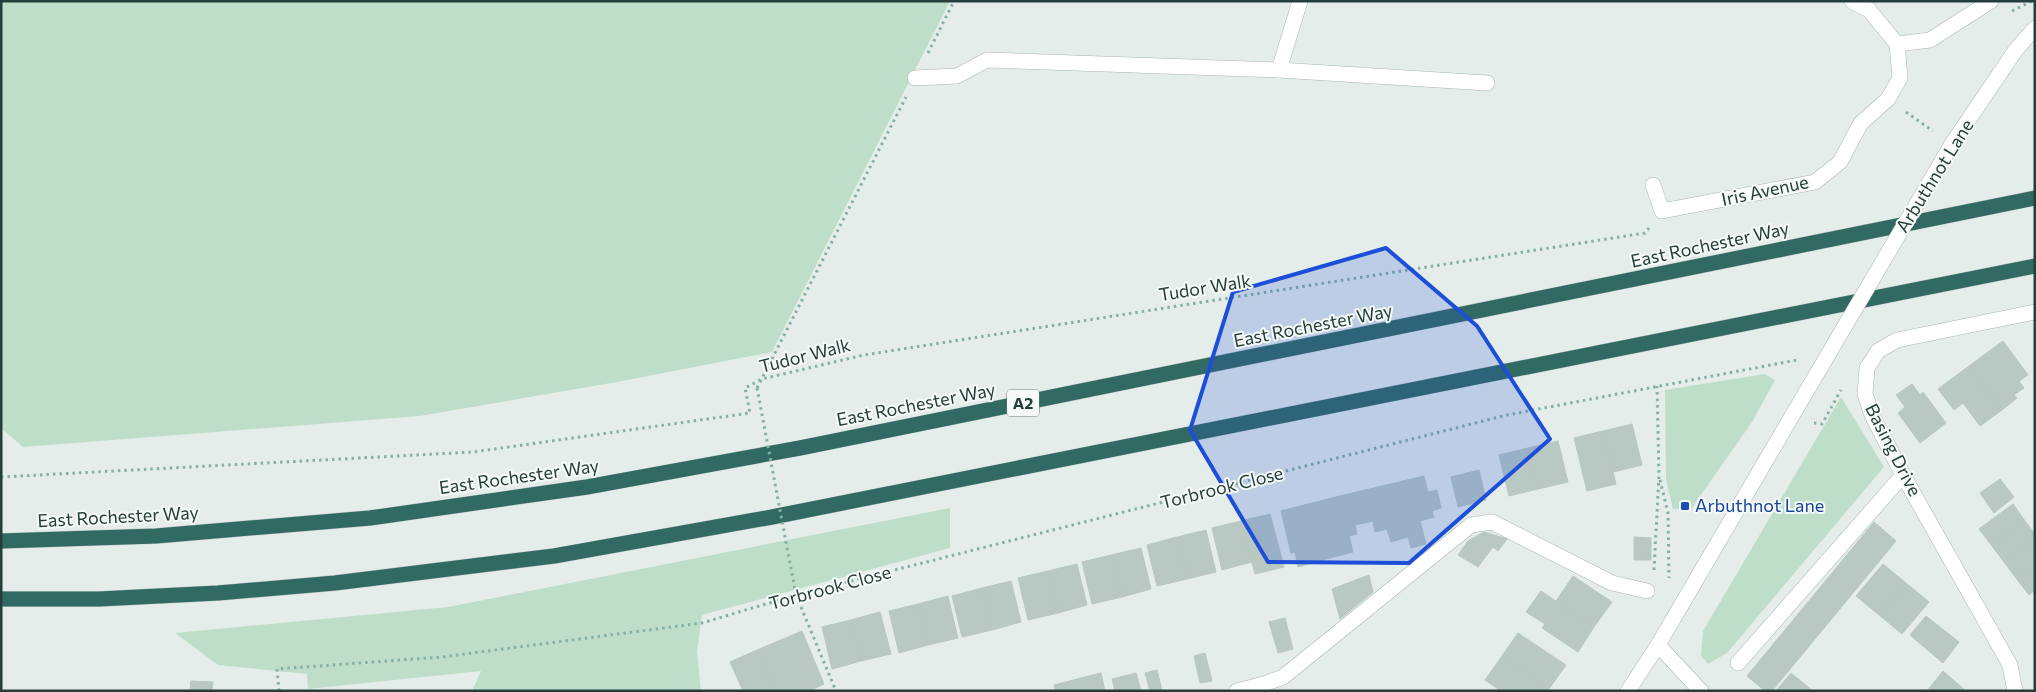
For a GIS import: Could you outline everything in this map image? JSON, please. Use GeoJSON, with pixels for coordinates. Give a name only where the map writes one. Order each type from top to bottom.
{"type":"FeatureCollection","features":[{"type":"Feature","properties":{"kind":"highway","name":"East Rochester Way"},"geometry":{"type":"LineString","coordinates":[[1,541],[156,536],[370,518],[587,487],[800,448],[2035,198]]}},
{"type":"Feature","properties":{"kind":"highway"},"geometry":{"type":"LineString","coordinates":[[1,599],[99,599],[228,592],[336,583],[554,556],[781,515],[2035,266]]}},
{"type":"Feature","properties":{"kind":"street"},"geometry":{"type":"LineString","coordinates":[[1279,70],[1300,1]]}},
{"type":"Feature","properties":{"kind":"street"},"geometry":{"type":"LineString","coordinates":[[1852,1],[1869,10],[1897,44],[1930,40],[1991,1]]}},
{"type":"Feature","properties":{"kind":"street","name":"Arbuthnot Lane"},"geometry":{"type":"LineString","coordinates":[[1628,691],[1670,624],[1952,144],[2015,51],[2035,28]]}},
{"type":"Feature","properties":{"kind":"street","name":"Iris Avenue"},"geometry":{"type":"LineString","coordinates":[[1662,212],[1815,182],[1840,162],[1861,123],[1888,100],[1900,78],[1897,44]]}},
{"type":"Feature","properties":{"kind":"street"},"geometry":{"type":"LineString","coordinates":[[915,78],[957,76],[987,60],[1279,70],[1487,83]]}},
{"type":"Feature","properties":{"kind":"street"},"geometry":{"type":"LineString","coordinates":[[1652,185],[1662,212]]}},
{"type":"Feature","properties":{"kind":"street","name":"Basing Drive"},"geometry":{"type":"LineString","coordinates":[[2015,691],[2010,665],[1904,475],[1872,415],[1865,394],[1867,368],[1878,351],[1897,340],[2035,312]]}},
{"type":"Feature","properties":{"kind":"street"},"geometry":{"type":"LineString","coordinates":[[1738,663],[1904,475]]}},
{"type":"Feature","properties":{"kind":"street"},"geometry":{"type":"LineString","coordinates":[[1237,691],[1283,677],[1471,525],[1492,522],[1612,583],[1647,590]]}},
{"type":"Feature","properties":{"kind":"street"},"geometry":{"type":"LineString","coordinates":[[1658,644],[1701,691]]}},
{"type":"Feature","properties":{"kind":"path"},"geometry":{"type":"LineString","coordinates":[[836,691],[796,595],[757,388],[954,1]]}},
{"type":"Feature","properties":{"kind":"path"},"geometry":{"type":"LineString","coordinates":[[1888,100],[1952,144]]}},
{"type":"Feature","properties":{"kind":"path","name":"Tudor Walk"},"geometry":{"type":"LineString","coordinates":[[1,477],[473,452],[750,413],[745,388],[762,378],[874,353],[1645,233],[1662,212]]}},
{"type":"Feature","properties":{"kind":"path","name":"Torbrook Close"},"geometry":{"type":"LineString","coordinates":[[280,691],[277,669],[442,657],[702,623],[796,595],[1507,415],[1799,359]]}},
{"type":"Feature","properties":{"kind":"path"},"geometry":{"type":"LineString","coordinates":[[1647,590],[1654,578],[1659,476],[1657,386]]}},
{"type":"Feature","properties":{"kind":"path"},"geometry":{"type":"LineString","coordinates":[[1822,424],[1843,386]]}},
{"type":"Feature","properties":{"kind":"path"},"geometry":{"type":"LineString","coordinates":[[1659,476],[1668,513],[1670,624]]}},
{"type":"Feature","properties":{"kind":"highlighted area"},"geometry":{"type":"Polygon","coordinates":[[[1386,248],[1477,326],[1550,439],[1409,563],[1268,562],[1190,430],[1233,292],[1386,248]]]}},
{"type":"Feature","properties":{"kind":"green space"},"geometry":{"type":"Polygon","coordinates":[[[1,1],[950,1],[772,352],[617,382],[420,416],[23,447],[1,428],[1,1]]]}},
{"type":"Feature","properties":{"kind":"green space"},"geometry":{"type":"Polygon","coordinates":[[[1765,374],[1775,380],[1752,422],[1691,509],[1673,509],[1666,480],[1665,390],[1765,374]]]}},
{"type":"Feature","properties":{"kind":"green space"},"geometry":{"type":"Polygon","coordinates":[[[1841,397],[1884,467],[1727,653],[1708,664],[1701,656],[1703,631],[1841,397]]]}},
{"type":"Feature","properties":{"kind":"green space"},"geometry":{"type":"Polygon","coordinates":[[[950,508],[950,548],[702,615],[697,652],[701,691],[472,691],[481,671],[308,689],[307,674],[218,665],[175,633],[448,607],[950,508]]]}},
{"type":"Feature","properties":{"kind":"building"},"geometry":{"type":"Polygon","coordinates":[[[2003,341],[2028,375],[2019,381],[2024,388],[2014,395],[2017,398],[2002,410],[1969,366],[2003,341]]]}},
{"type":"Feature","properties":{"kind":"building"},"geometry":{"type":"Polygon","coordinates":[[[1969,366],[2002,410],[1980,426],[1963,403],[1954,410],[1938,389],[1969,366]]]}},
{"type":"Feature","properties":{"kind":"building"},"geometry":{"type":"Polygon","coordinates":[[[1912,384],[1920,395],[1923,392],[1946,423],[1920,443],[1898,413],[1905,407],[1896,395],[1912,384]]]}},
{"type":"Feature","properties":{"kind":"building"},"geometry":{"type":"Polygon","coordinates":[[[1632,424],[1642,465],[1613,472],[1603,431],[1632,424]]]}},
{"type":"Feature","properties":{"kind":"building"},"geometry":{"type":"Polygon","coordinates":[[[1603,431],[1616,484],[1587,491],[1574,438],[1603,431]]]}},
{"type":"Feature","properties":{"kind":"building"},"geometry":{"type":"Polygon","coordinates":[[[1558,441],[1568,482],[1538,489],[1528,448],[1558,441]]]}},
{"type":"Feature","properties":{"kind":"building"},"geometry":{"type":"Polygon","coordinates":[[[1528,448],[1538,489],[1509,496],[1499,455],[1528,448]]]}},
{"type":"Feature","properties":{"kind":"building"},"geometry":{"type":"Polygon","coordinates":[[[1479,470],[1486,500],[1458,507],[1451,477],[1479,470]]]}},
{"type":"Feature","properties":{"kind":"building"},"geometry":{"type":"Polygon","coordinates":[[[1424,476],[1428,492],[1437,490],[1441,508],[1432,511],[1434,517],[1420,521],[1426,544],[1411,548],[1395,483],[1424,476]]]}},
{"type":"Feature","properties":{"kind":"building"},"geometry":{"type":"Polygon","coordinates":[[[2000,479],[2014,497],[1994,513],[1980,493],[2000,479]]]}},
{"type":"Feature","properties":{"kind":"building"},"geometry":{"type":"Polygon","coordinates":[[[1395,483],[1408,537],[1391,542],[1387,529],[1375,532],[1373,521],[1355,525],[1348,494],[1395,483]]]}},
{"type":"Feature","properties":{"kind":"building"},"geometry":{"type":"Polygon","coordinates":[[[1348,494],[1357,534],[1349,536],[1353,552],[1326,559],[1312,503],[1348,494]]]}},
{"type":"Feature","properties":{"kind":"building"},"geometry":{"type":"Polygon","coordinates":[[[1312,503],[1326,559],[1298,567],[1295,552],[1291,553],[1281,511],[1312,503]]]}},
{"type":"Feature","properties":{"kind":"building"},"geometry":{"type":"Polygon","coordinates":[[[2013,504],[2025,521],[1992,546],[1979,529],[2013,504]]]}},
{"type":"Feature","properties":{"kind":"building"},"geometry":{"type":"Polygon","coordinates":[[[1270,514],[1284,567],[1255,574],[1241,521],[1270,514]]]}},
{"type":"Feature","properties":{"kind":"building"},"geometry":{"type":"Polygon","coordinates":[[[1241,521],[1252,562],[1222,570],[1212,528],[1241,521]]]}},
{"type":"Feature","properties":{"kind":"building"},"geometry":{"type":"Polygon","coordinates":[[[2025,521],[2035,534],[2035,539],[2004,562],[1992,546],[2025,521]]]}},
{"type":"Feature","properties":{"kind":"building"},"geometry":{"type":"Polygon","coordinates":[[[1874,522],[1896,541],[1772,691],[1765,691],[1747,676],[1874,522]]]}},
{"type":"Feature","properties":{"kind":"building"},"geometry":{"type":"Polygon","coordinates":[[[1206,530],[1216,572],[1187,579],[1177,537],[1206,530]]]}},
{"type":"Feature","properties":{"kind":"building"},"geometry":{"type":"Polygon","coordinates":[[[1484,532],[1507,539],[1498,551],[1493,547],[1478,567],[1458,555],[1468,541],[1484,532]]]}},
{"type":"Feature","properties":{"kind":"building"},"geometry":{"type":"Polygon","coordinates":[[[1177,537],[1187,579],[1157,586],[1147,545],[1177,537]]]}},
{"type":"Feature","properties":{"kind":"building"},"geometry":{"type":"Polygon","coordinates":[[[1634,537],[1651,538],[1651,560],[1634,560],[1634,537]]]}},
{"type":"Feature","properties":{"kind":"building"},"geometry":{"type":"Polygon","coordinates":[[[2035,539],[2035,564],[2016,578],[2004,562],[2035,539]]]}},
{"type":"Feature","properties":{"kind":"building"},"geometry":{"type":"Polygon","coordinates":[[[1141,548],[1151,589],[1122,597],[1111,555],[1141,548]]]}},
{"type":"Feature","properties":{"kind":"building"},"geometry":{"type":"Polygon","coordinates":[[[1111,555],[1122,597],[1092,604],[1082,562],[1111,555]]]}},
{"type":"Feature","properties":{"kind":"building"},"geometry":{"type":"Polygon","coordinates":[[[1077,564],[1087,605],[1058,613],[1048,571],[1077,564]]]}},
{"type":"Feature","properties":{"kind":"building"},"geometry":{"type":"Polygon","coordinates":[[[1883,564],[1906,583],[1879,615],[1856,596],[1883,564]]]}},
{"type":"Feature","properties":{"kind":"building"},"geometry":{"type":"Polygon","coordinates":[[[2035,564],[2035,590],[2029,595],[2016,578],[2035,564]]]}},
{"type":"Feature","properties":{"kind":"building"},"geometry":{"type":"Polygon","coordinates":[[[1048,571],[1058,613],[1028,620],[1018,578],[1048,571]]]}},
{"type":"Feature","properties":{"kind":"building"},"geometry":{"type":"Polygon","coordinates":[[[1369,575],[1373,592],[1340,619],[1332,589],[1369,575]]]}},
{"type":"Feature","properties":{"kind":"building"},"geometry":{"type":"Polygon","coordinates":[[[1573,576],[1612,602],[1594,627],[1556,601],[1573,576]]]}},
{"type":"Feature","properties":{"kind":"building"},"geometry":{"type":"Polygon","coordinates":[[[1011,581],[1021,622],[992,630],[982,588],[1011,581]]]}},
{"type":"Feature","properties":{"kind":"building"},"geometry":{"type":"Polygon","coordinates":[[[1906,583],[1929,602],[1902,634],[1879,615],[1906,583]]]}},
{"type":"Feature","properties":{"kind":"building"},"geometry":{"type":"Polygon","coordinates":[[[982,588],[992,630],[962,637],[952,596],[982,588]]]}},
{"type":"Feature","properties":{"kind":"building"},"geometry":{"type":"Polygon","coordinates":[[[1541,591],[1594,627],[1578,652],[1542,628],[1545,624],[1526,612],[1541,591]]]}},
{"type":"Feature","properties":{"kind":"building"},"geometry":{"type":"Polygon","coordinates":[[[948,596],[958,638],[928,645],[918,604],[948,596]]]}},
{"type":"Feature","properties":{"kind":"building"},"geometry":{"type":"Polygon","coordinates":[[[918,604],[928,645],[899,653],[889,611],[918,604]]]}},
{"type":"Feature","properties":{"kind":"building"},"geometry":{"type":"Polygon","coordinates":[[[880,612],[891,654],[861,661],[851,620],[880,612]]]}},
{"type":"Feature","properties":{"kind":"building"},"geometry":{"type":"Polygon","coordinates":[[[1926,616],[1959,642],[1943,663],[1910,635],[1926,616]]]}},
{"type":"Feature","properties":{"kind":"building"},"geometry":{"type":"Polygon","coordinates":[[[1285,618],[1293,649],[1278,653],[1269,622],[1285,618]]]}},
{"type":"Feature","properties":{"kind":"building"},"geometry":{"type":"Polygon","coordinates":[[[851,620],[861,661],[832,669],[822,627],[851,620]]]}},
{"type":"Feature","properties":{"kind":"building"},"geometry":{"type":"Polygon","coordinates":[[[802,631],[824,684],[809,691],[774,691],[757,650],[802,631]]]}},
{"type":"Feature","properties":{"kind":"building"},"geometry":{"type":"Polygon","coordinates":[[[1518,633],[1566,665],[1549,689],[1502,656],[1518,633]]]}},
{"type":"Feature","properties":{"kind":"building"},"geometry":{"type":"Polygon","coordinates":[[[757,650],[773,689],[768,691],[743,691],[730,662],[757,650]]]}},
{"type":"Feature","properties":{"kind":"building"},"geometry":{"type":"Polygon","coordinates":[[[1205,653],[1212,681],[1200,683],[1194,656],[1205,653]]]}},
{"type":"Feature","properties":{"kind":"building"},"geometry":{"type":"Polygon","coordinates":[[[1502,656],[1549,689],[1548,691],[1501,691],[1485,680],[1502,656]]]}},
{"type":"Feature","properties":{"kind":"building"},"geometry":{"type":"Polygon","coordinates":[[[1157,670],[1162,691],[1150,691],[1145,673],[1157,670]]]}},
{"type":"Feature","properties":{"kind":"building"},"geometry":{"type":"Polygon","coordinates":[[[1943,671],[1966,691],[1927,691],[1943,671]]]}},
{"type":"Feature","properties":{"kind":"building"},"geometry":{"type":"Polygon","coordinates":[[[1101,673],[1105,691],[1055,691],[1054,685],[1101,673]]]}},
{"type":"Feature","properties":{"kind":"building"},"geometry":{"type":"Polygon","coordinates":[[[1136,673],[1141,691],[1115,691],[1112,679],[1136,673]]]}},
{"type":"Feature","properties":{"kind":"building"},"geometry":{"type":"Polygon","coordinates":[[[1791,673],[1813,691],[1776,691],[1791,673]]]}},
{"type":"Feature","properties":{"kind":"building"},"geometry":{"type":"Polygon","coordinates":[[[191,681],[213,682],[212,691],[190,691],[191,681]]]}},
{"type":"Feature","properties":{"kind":"place","name":"Arbuthnot Lane"},"geometry":{"type":"Point","coordinates":[1685,506]}}]}
